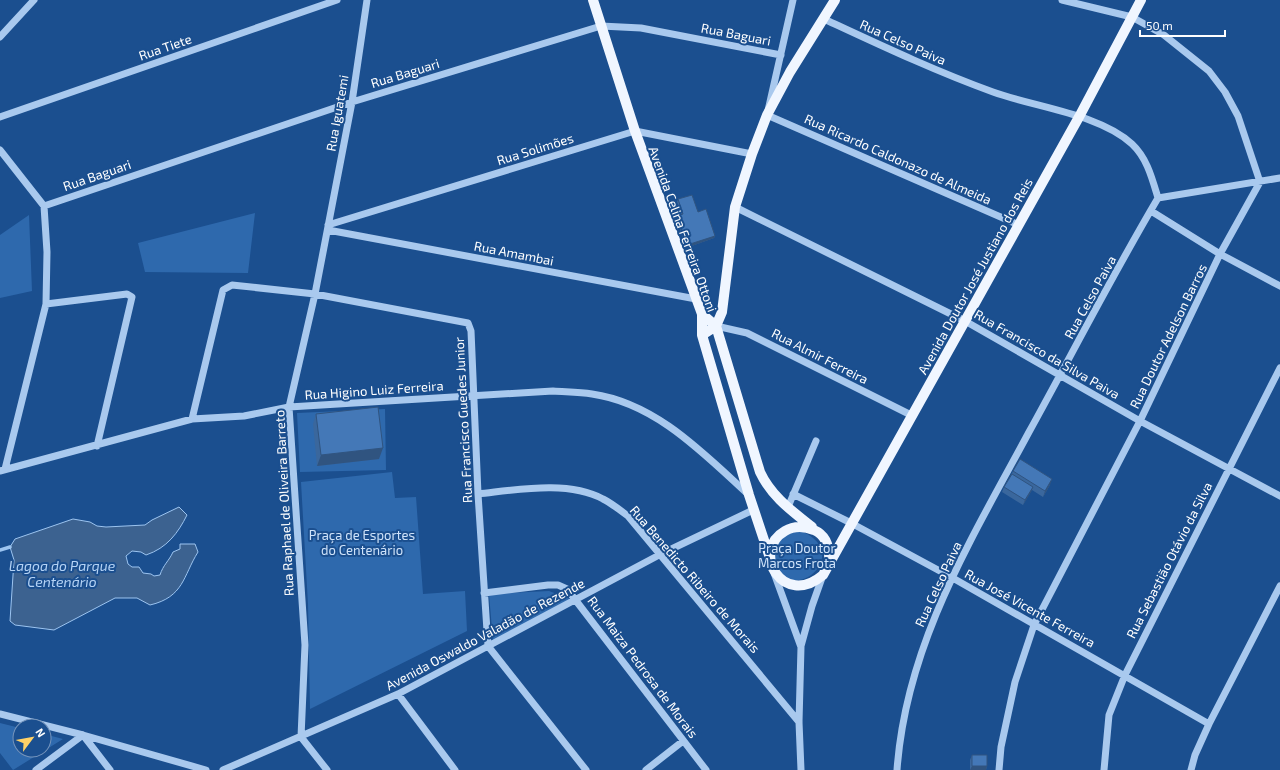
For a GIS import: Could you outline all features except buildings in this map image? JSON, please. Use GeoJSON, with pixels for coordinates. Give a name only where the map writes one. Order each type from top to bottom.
{"type":"FeatureCollection","features":[{"type":"Feature","properties":{"kind":"main road","name":"Avenida Celina Ferreira Ottoni"},"geometry":{"type":"LineString","coordinates":[[593,0],[634,131],[702,314],[702,335],[749,495],[770,559]]}},
{"type":"Feature","properties":{"kind":"main road"},"geometry":{"type":"LineString","coordinates":[[702,335],[716,326],[722,312],[735,207],[752,154],[767,115],[790,72],[835,0]]}},
{"type":"Feature","properties":{"kind":"main road","name":"Avenida Doutor José Justiano dos Reis"},"geometry":{"type":"LineString","coordinates":[[829,564],[911,415],[1020,225],[1141,0]]}},
{"type":"Feature","properties":{"kind":"main road"},"geometry":{"type":"LineString","coordinates":[[702,314],[716,326],[760,472],[773,494],[818,532],[826,541],[830,552],[829,564],[823,575],[814,582],[803,586],[791,585],[781,579],[773,570],[770,559],[772,546],[779,534],[791,527],[805,526],[818,532]]}},
{"type":"Feature","properties":{"kind":"street"},"geometry":{"type":"LineString","coordinates":[[0,37],[34,0]]}},
{"type":"Feature","properties":{"kind":"street","name":"Rua Tiete"},"geometry":{"type":"LineString","coordinates":[[0,117],[337,0]]}},
{"type":"Feature","properties":{"kind":"street","name":"Rua Iguatemi"},"geometry":{"type":"LineString","coordinates":[[328,228],[352,102],[368,0]]}},
{"type":"Feature","properties":{"kind":"street"},"geometry":{"type":"LineString","coordinates":[[767,115],[793,0]]}},
{"type":"Feature","properties":{"kind":"street"},"geometry":{"type":"LineString","coordinates":[[1062,0],[1132,17],[1164,35],[1209,71],[1225,92],[1238,116],[1260,182]]}},
{"type":"Feature","properties":{"kind":"street","name":"Rua Celso Paiva"},"geometry":{"type":"LineString","coordinates":[[824,19],[936,70],[995,93],[1079,117],[1113,131],[1131,144],[1141,155],[1150,172],[1158,198],[951,577],[922,648],[907,699],[897,770]]}},
{"type":"Feature","properties":{"kind":"street","name":"Rua Baguari"},"geometry":{"type":"LineString","coordinates":[[44,206],[352,102],[601,26],[641,28],[781,55]]}},
{"type":"Feature","properties":{"kind":"street","name":"Rua Ricardo Caldonazo de Almeida"},"geometry":{"type":"LineString","coordinates":[[767,115],[1020,225]]}},
{"type":"Feature","properties":{"kind":"street","name":"Rua Solimões"},"geometry":{"type":"LineString","coordinates":[[328,228],[634,131],[752,154]]}},
{"type":"Feature","properties":{"kind":"street"},"geometry":{"type":"LineString","coordinates":[[0,150],[44,206],[47,252],[46,304],[3,470]]}},
{"type":"Feature","properties":{"kind":"street"},"geometry":{"type":"LineString","coordinates":[[1158,198],[1280,178]]}},
{"type":"Feature","properties":{"kind":"street","name":"Rua Doutor Adelson Barros"},"geometry":{"type":"LineString","coordinates":[[999,770],[1001,746],[1015,682],[1034,625],[1140,421],[1220,254],[1260,182]]}},
{"type":"Feature","properties":{"kind":"street","name":"Rua Francisco da Silva Paiva"},"geometry":{"type":"LineString","coordinates":[[735,207],[965,321],[1140,421],[1280,496]]}},
{"type":"Feature","properties":{"kind":"street"},"geometry":{"type":"LineString","coordinates":[[1151,211],[1220,254],[1280,286]]}},
{"type":"Feature","properties":{"kind":"street","name":"Rua Raphael de Oliveira Barreto"},"geometry":{"type":"LineString","coordinates":[[301,737],[305,645],[289,407],[315,294],[328,228]]}},
{"type":"Feature","properties":{"kind":"street","name":"Rua Amambai"},"geometry":{"type":"LineString","coordinates":[[328,228],[696,299]]}},
{"type":"Feature","properties":{"kind":"street","name":"Rua Francisco Guedes Junior"},"geometry":{"type":"LineString","coordinates":[[192,419],[223,290],[232,285],[315,294],[468,323],[472,331],[478,494],[488,646]]}},
{"type":"Feature","properties":{"kind":"street"},"geometry":{"type":"LineString","coordinates":[[46,304],[127,294],[130,295],[132,300],[97,446]]}},
{"type":"Feature","properties":{"kind":"street","name":"Rua Almir Ferreira"},"geometry":{"type":"LineString","coordinates":[[716,326],[747,333],[911,415]]}},
{"type":"Feature","properties":{"kind":"street","name":"Rua Sebastião Otávio da Silva"},"geometry":{"type":"LineString","coordinates":[[1104,770],[1109,715],[1125,675],[1280,368]]}},
{"type":"Feature","properties":{"kind":"street","name":"Rua Higino Luiz Ferreira"},"geometry":{"type":"LineString","coordinates":[[3,470],[97,446],[192,419],[244,416],[289,407],[553,391],[593,394],[622,401],[656,418],[697,448],[749,495]]}},
{"type":"Feature","properties":{"kind":"street"},"geometry":{"type":"LineString","coordinates":[[788,507],[816,441]]}},
{"type":"Feature","properties":{"kind":"street","name":"Rua Benedicto Ribeiro de Morais"},"geometry":{"type":"LineString","coordinates":[[478,494],[535,488],[572,489],[602,498],[628,516],[799,722]]}},
{"type":"Feature","properties":{"kind":"street","name":"Rua José Vicente Ferreira"},"geometry":{"type":"LineString","coordinates":[[793,494],[852,523],[951,577],[1209,724]]}},
{"type":"Feature","properties":{"kind":"street","name":"Avenida Oswaldo Valadão de Rezende"},"geometry":{"type":"LineString","coordinates":[[223,770],[398,694],[661,554],[754,510]]}},
{"type":"Feature","properties":{"kind":"street"},"geometry":{"type":"LineString","coordinates":[[773,570],[801,646]]}},
{"type":"Feature","properties":{"kind":"street"},"geometry":{"type":"LineString","coordinates":[[801,770],[799,722],[801,646],[823,575]]}},
{"type":"Feature","properties":{"kind":"street","name":"Rua Maiza Pedrosa de Morais"},"geometry":{"type":"LineString","coordinates":[[484,593],[558,585],[567,589],[577,599],[706,770]]}},
{"type":"Feature","properties":{"kind":"street"},"geometry":{"type":"LineString","coordinates":[[1191,770],[1195,755],[1209,724],[1280,586]]}},
{"type":"Feature","properties":{"kind":"street"},"geometry":{"type":"LineString","coordinates":[[488,646],[586,770]]}},
{"type":"Feature","properties":{"kind":"street"},"geometry":{"type":"LineString","coordinates":[[398,694],[455,770]]}},
{"type":"Feature","properties":{"kind":"street"},"geometry":{"type":"LineString","coordinates":[[0,714],[83,735],[206,770]]}},
{"type":"Feature","properties":{"kind":"street"},"geometry":{"type":"LineString","coordinates":[[36,770],[83,735]]}},
{"type":"Feature","properties":{"kind":"street"},"geometry":{"type":"LineString","coordinates":[[83,735],[110,770]]}},
{"type":"Feature","properties":{"kind":"street"},"geometry":{"type":"LineString","coordinates":[[301,737],[327,770]]}},
{"type":"Feature","properties":{"kind":"street"},"geometry":{"type":"LineString","coordinates":[[646,770],[683,741]]}},
{"type":"Feature","properties":{"kind":"green space"},"geometry":{"type":"Polygon","coordinates":[[[255,213],[248,273],[145,272],[138,243],[255,213]]]}},
{"type":"Feature","properties":{"kind":"green space"},"geometry":{"type":"Polygon","coordinates":[[[29,215],[32,291],[0,298],[0,235],[29,215]]]}},
{"type":"Feature","properties":{"kind":"green space"},"geometry":{"type":"Polygon","coordinates":[[[385,409],[386,470],[300,472],[297,413],[385,409]]]}},
{"type":"Feature","properties":{"kind":"green space","name":"Praça de Esportes do Centenário"},"geometry":{"type":"Polygon","coordinates":[[[392,472],[395,498],[416,497],[423,594],[465,591],[467,631],[310,709],[308,604],[301,482],[392,472]]]}},
{"type":"Feature","properties":{"kind":"green space","name":"Praça Doutor Marcos Frota"},"geometry":{"type":"Polygon","coordinates":[[[801,531],[815,539],[821,549],[822,559],[818,568],[811,575],[802,579],[793,580],[784,576],[773,562],[775,544],[790,532],[801,531]]]}},
{"type":"Feature","properties":{"kind":"green space"},"geometry":{"type":"Polygon","coordinates":[[[549,591],[573,600],[493,641],[489,594],[549,591]]]}},
{"type":"Feature","properties":{"kind":"green space"},"geometry":{"type":"Polygon","coordinates":[[[0,723],[12,726],[12,758],[32,758],[13,770],[0,753],[0,723]]]}},
{"type":"Feature","properties":{"kind":"green space"},"geometry":{"type":"Polygon","coordinates":[[[52,736],[63,739],[52,746],[52,736]]]}},
{"type":"Feature","properties":{"kind":"water","name":"Lagoa do Parque Centenário"},"geometry":{"type":"Polygon","coordinates":[[[179,507],[187,515],[176,534],[166,544],[146,555],[141,552],[132,551],[126,556],[128,564],[132,567],[139,567],[143,573],[154,576],[160,575],[173,552],[180,549],[180,544],[195,544],[198,552],[181,584],[170,597],[150,605],[137,598],[115,598],[54,630],[15,625],[10,621],[14,560],[10,547],[15,539],[73,519],[106,527],[145,525],[179,507]]]}},
{"type":"Feature","properties":{"kind":"waterway"},"geometry":{"type":"LineString","coordinates":[[0,550],[10,547]]}}]}
